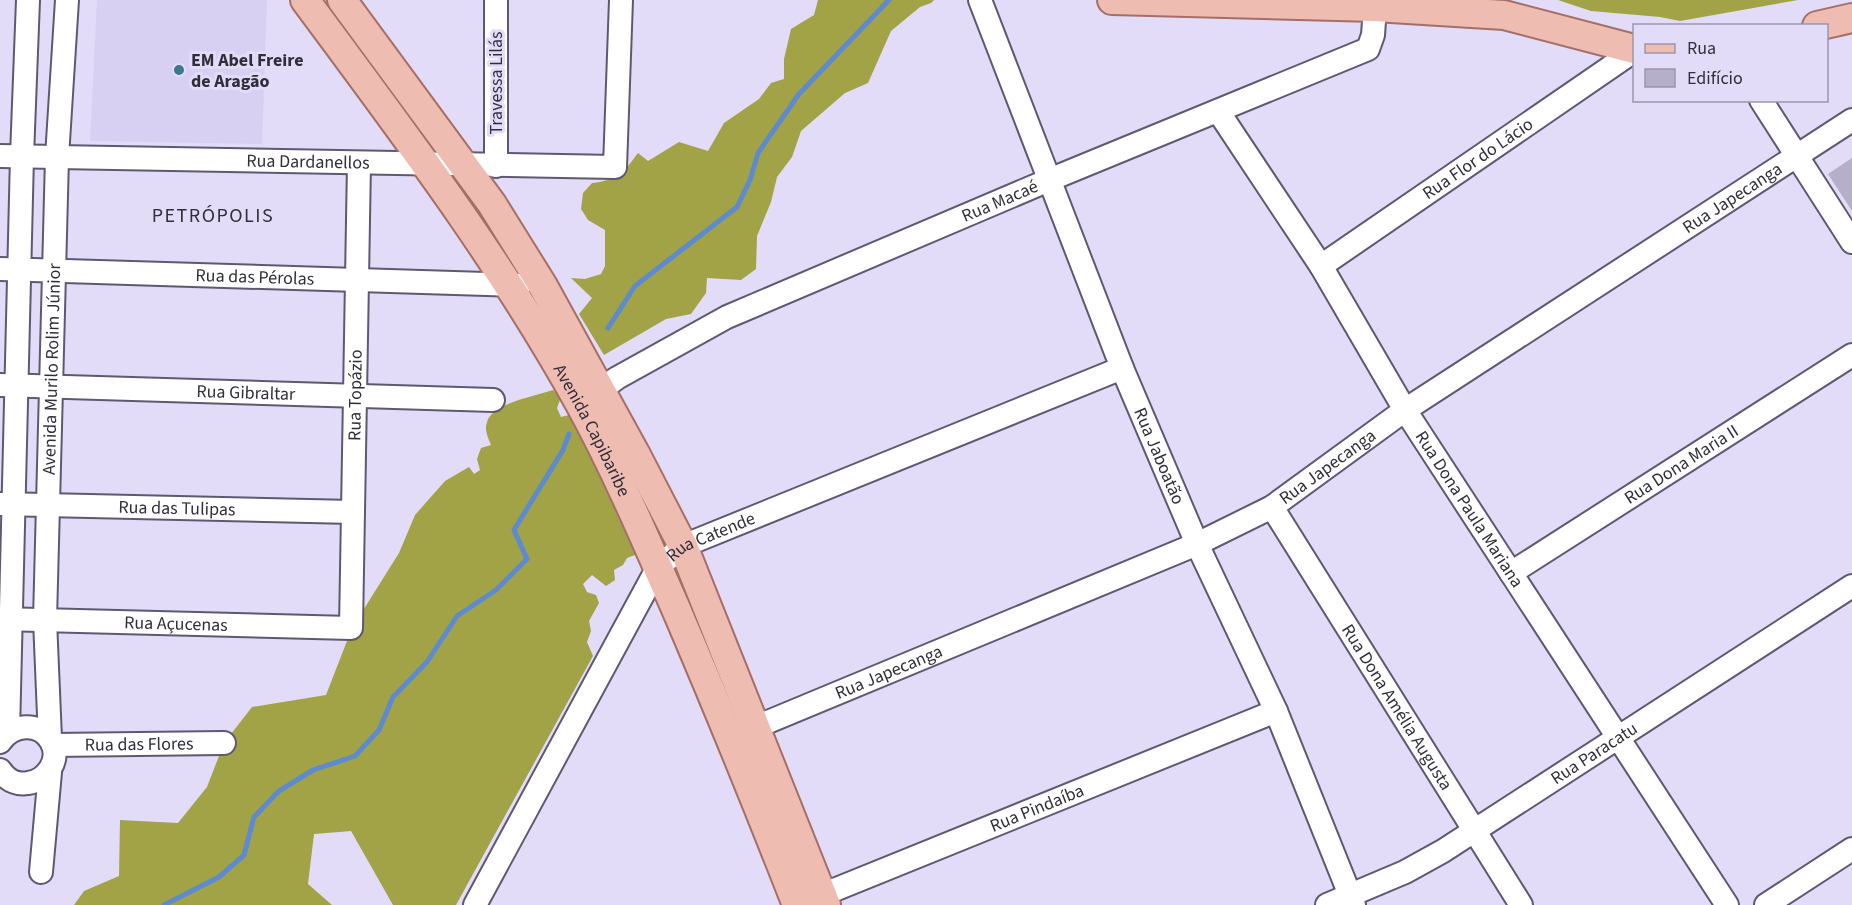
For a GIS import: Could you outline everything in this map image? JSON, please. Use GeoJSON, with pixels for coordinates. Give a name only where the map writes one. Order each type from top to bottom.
{"type":"FeatureCollection","features":[{"type":"Feature","properties":{"kind":"main road","name":"Avenida Capibaribe"},"geometry":{"type":"LineString","coordinates":[[305,0],[426,164],[590,398],[636,455],[683,546],[743,732],[808,903]]}},
{"type":"Feature","properties":{"kind":"main road","name":"Avenida Capibaribe"},"geometry":{"type":"LineString","coordinates":[[342,0],[492,204],[543,286],[658,567],[743,732]]}},
{"type":"Feature","properties":{"kind":"main road"},"geometry":{"type":"LineString","coordinates":[[1112,0],[1375,8],[1504,15],[1633,49]]}},
{"type":"Feature","properties":{"kind":"main road"},"geometry":{"type":"LineString","coordinates":[[1825,24],[1852,18]]}},
{"type":"Feature","properties":{"kind":"street","name":"Avenida Murilo Rolim Júnior"},"geometry":{"type":"LineString","coordinates":[[2,738],[8,709],[5,619],[11,156],[28,0]]}},
{"type":"Feature","properties":{"kind":"street","name":"Avenida Murilo Rolim Júnior"},"geometry":{"type":"LineString","coordinates":[[50,772],[54,759],[51,742],[45,620],[57,157],[67,0]]}},
{"type":"Feature","properties":{"kind":"street","name":"Travessa Lilás"},"geometry":{"type":"LineString","coordinates":[[496,0],[496,166]]}},
{"type":"Feature","properties":{"kind":"street","name":"Rua Dardanellos"},"geometry":{"type":"LineString","coordinates":[[11,156],[615,167],[621,0]]}},
{"type":"Feature","properties":{"kind":"street","name":"Rua Jaboatão"},"geometry":{"type":"LineString","coordinates":[[980,0],[1122,368],[1197,544],[1276,711],[1352,900]]}},
{"type":"Feature","properties":{"kind":"street","name":"Rua Macaé"},"geometry":{"type":"LineString","coordinates":[[590,398],[617,378],[727,317],[1049,180],[1368,49],[1373,35],[1375,8]]}},
{"type":"Feature","properties":{"kind":"street","name":"Rua Flor do Lácio"},"geometry":{"type":"LineString","coordinates":[[1321,266],[1633,51]]}},
{"type":"Feature","properties":{"kind":"street"},"geometry":{"type":"LineString","coordinates":[[1762,102],[1852,242]]}},
{"type":"Feature","properties":{"kind":"street","name":"Rua Dona Paula Mariana"},"geometry":{"type":"LineString","coordinates":[[1218,111],[1321,266],[1405,410],[1727,905]]}},
{"type":"Feature","properties":{"kind":"street","name":"Rua Japecanga"},"geometry":{"type":"LineString","coordinates":[[743,732],[1197,544],[1272,507],[1405,410],[1852,120]]}},
{"type":"Feature","properties":{"kind":"street","name":"Rua Topázio"},"geometry":{"type":"LineString","coordinates":[[351,628],[359,163]]}},
{"type":"Feature","properties":{"kind":"street","name":"Rua das Pérolas"},"geometry":{"type":"LineString","coordinates":[[9,269],[543,286]]}},
{"type":"Feature","properties":{"kind":"street","name":"Rua Dona Maria II"},"geometry":{"type":"LineString","coordinates":[[1511,573],[1852,355]]}},
{"type":"Feature","properties":{"kind":"street","name":"Rua Catende"},"geometry":{"type":"LineString","coordinates":[[475,905],[658,567],[683,546],[1122,368]]}},
{"type":"Feature","properties":{"kind":"street","name":"Rua Gibraltar"},"geometry":{"type":"LineString","coordinates":[[8,385],[493,400]]}},
{"type":"Feature","properties":{"kind":"street","name":"Rua das Tulipas"},"geometry":{"type":"LineString","coordinates":[[7,504],[353,512]]}},
{"type":"Feature","properties":{"kind":"street","name":"Rua Dona Amélia Augusta"},"geometry":{"type":"LineString","coordinates":[[1272,507],[1521,905]]}},
{"type":"Feature","properties":{"kind":"street","name":"Rua Paracatu"},"geometry":{"type":"LineString","coordinates":[[1327,905],[1352,900],[1405,872],[1473,831],[1852,586]]}},
{"type":"Feature","properties":{"kind":"street","name":"Rua Açucenas"},"geometry":{"type":"LineString","coordinates":[[5,619],[351,628]]}},
{"type":"Feature","properties":{"kind":"street","name":"Rua Pindaíba"},"geometry":{"type":"LineString","coordinates":[[808,903],[1276,711]]}},
{"type":"Feature","properties":{"kind":"street"},"geometry":{"type":"LineString","coordinates":[[2,738],[23,726],[38,729],[51,742]]}},
{"type":"Feature","properties":{"kind":"street","name":"Rua das Flores"},"geometry":{"type":"LineString","coordinates":[[51,742],[224,743]]}},
{"type":"Feature","properties":{"kind":"street"},"geometry":{"type":"LineString","coordinates":[[0,770],[11,781],[10,787],[37,782],[50,772]]}},
{"type":"Feature","properties":{"kind":"street"},"geometry":{"type":"LineString","coordinates":[[41,872],[50,772]]}},
{"type":"Feature","properties":{"kind":"street"},"geometry":{"type":"LineString","coordinates":[[1766,905],[1852,849]]}},
{"type":"Feature","properties":{"kind":"shaded area","name":"EM Abel Freire de Aragão"},"geometry":{"type":"Polygon","coordinates":[[[97,0],[267,0],[262,144],[90,141],[97,0]]]}},
{"type":"Feature","properties":{"kind":"shaded area"},"geometry":{"type":"Polygon","coordinates":[[[818,0],[934,0],[920,7],[891,31],[868,83],[845,93],[801,131],[792,157],[777,177],[771,202],[757,236],[756,269],[741,280],[707,278],[706,293],[691,314],[666,319],[604,355],[579,314],[592,298],[571,278],[585,279],[601,274],[605,266],[605,230],[588,220],[581,209],[583,193],[592,183],[608,180],[619,174],[638,153],[648,161],[679,142],[708,151],[724,123],[759,99],[771,83],[784,79],[784,59],[791,29],[814,15],[818,0]]]}},
{"type":"Feature","properties":{"kind":"shaded area"},"geometry":{"type":"Polygon","coordinates":[[[1558,0],[1798,0],[1680,21],[1591,11],[1558,0]]]}},
{"type":"Feature","properties":{"kind":"shaded area"},"geometry":{"type":"Polygon","coordinates":[[[553,390],[561,397],[557,408],[561,417],[569,415],[577,427],[637,548],[635,555],[627,558],[623,565],[614,570],[615,580],[606,586],[592,575],[583,584],[587,592],[596,595],[599,603],[589,621],[591,631],[587,642],[593,656],[456,905],[393,905],[351,831],[314,834],[308,884],[332,905],[74,905],[84,891],[119,876],[120,820],[178,823],[207,787],[224,743],[252,707],[326,695],[352,628],[399,553],[415,515],[445,481],[469,467],[474,474],[480,470],[477,459],[481,448],[491,445],[486,428],[491,415],[506,405],[553,390]]]}},
{"type":"Feature","properties":{"kind":"building"},"geometry":{"type":"Polygon","coordinates":[[[1852,158],[1852,211],[1828,174],[1852,158]]]}},
{"type":"Feature","properties":{"kind":"waterway"},"geometry":{"type":"LineString","coordinates":[[608,328],[635,286],[737,207],[750,180],[758,153],[799,94],[889,0]]}},
{"type":"Feature","properties":{"kind":"waterway"},"geometry":{"type":"LineString","coordinates":[[164,905],[219,877],[244,855],[254,817],[279,791],[313,770],[355,756],[379,730],[393,697],[427,662],[457,616],[496,590],[527,559],[514,530],[563,450],[569,434]]}},
{"type":"Feature","properties":{"kind":"place","name":"EM Abel Freire de Aragão"},"geometry":{"type":"Point","coordinates":[179,70]}},
{"type":"Feature","properties":{"kind":"district","name":"PETRÓPOLIS"},"geometry":{"type":"Point","coordinates":[213,216]}}]}
